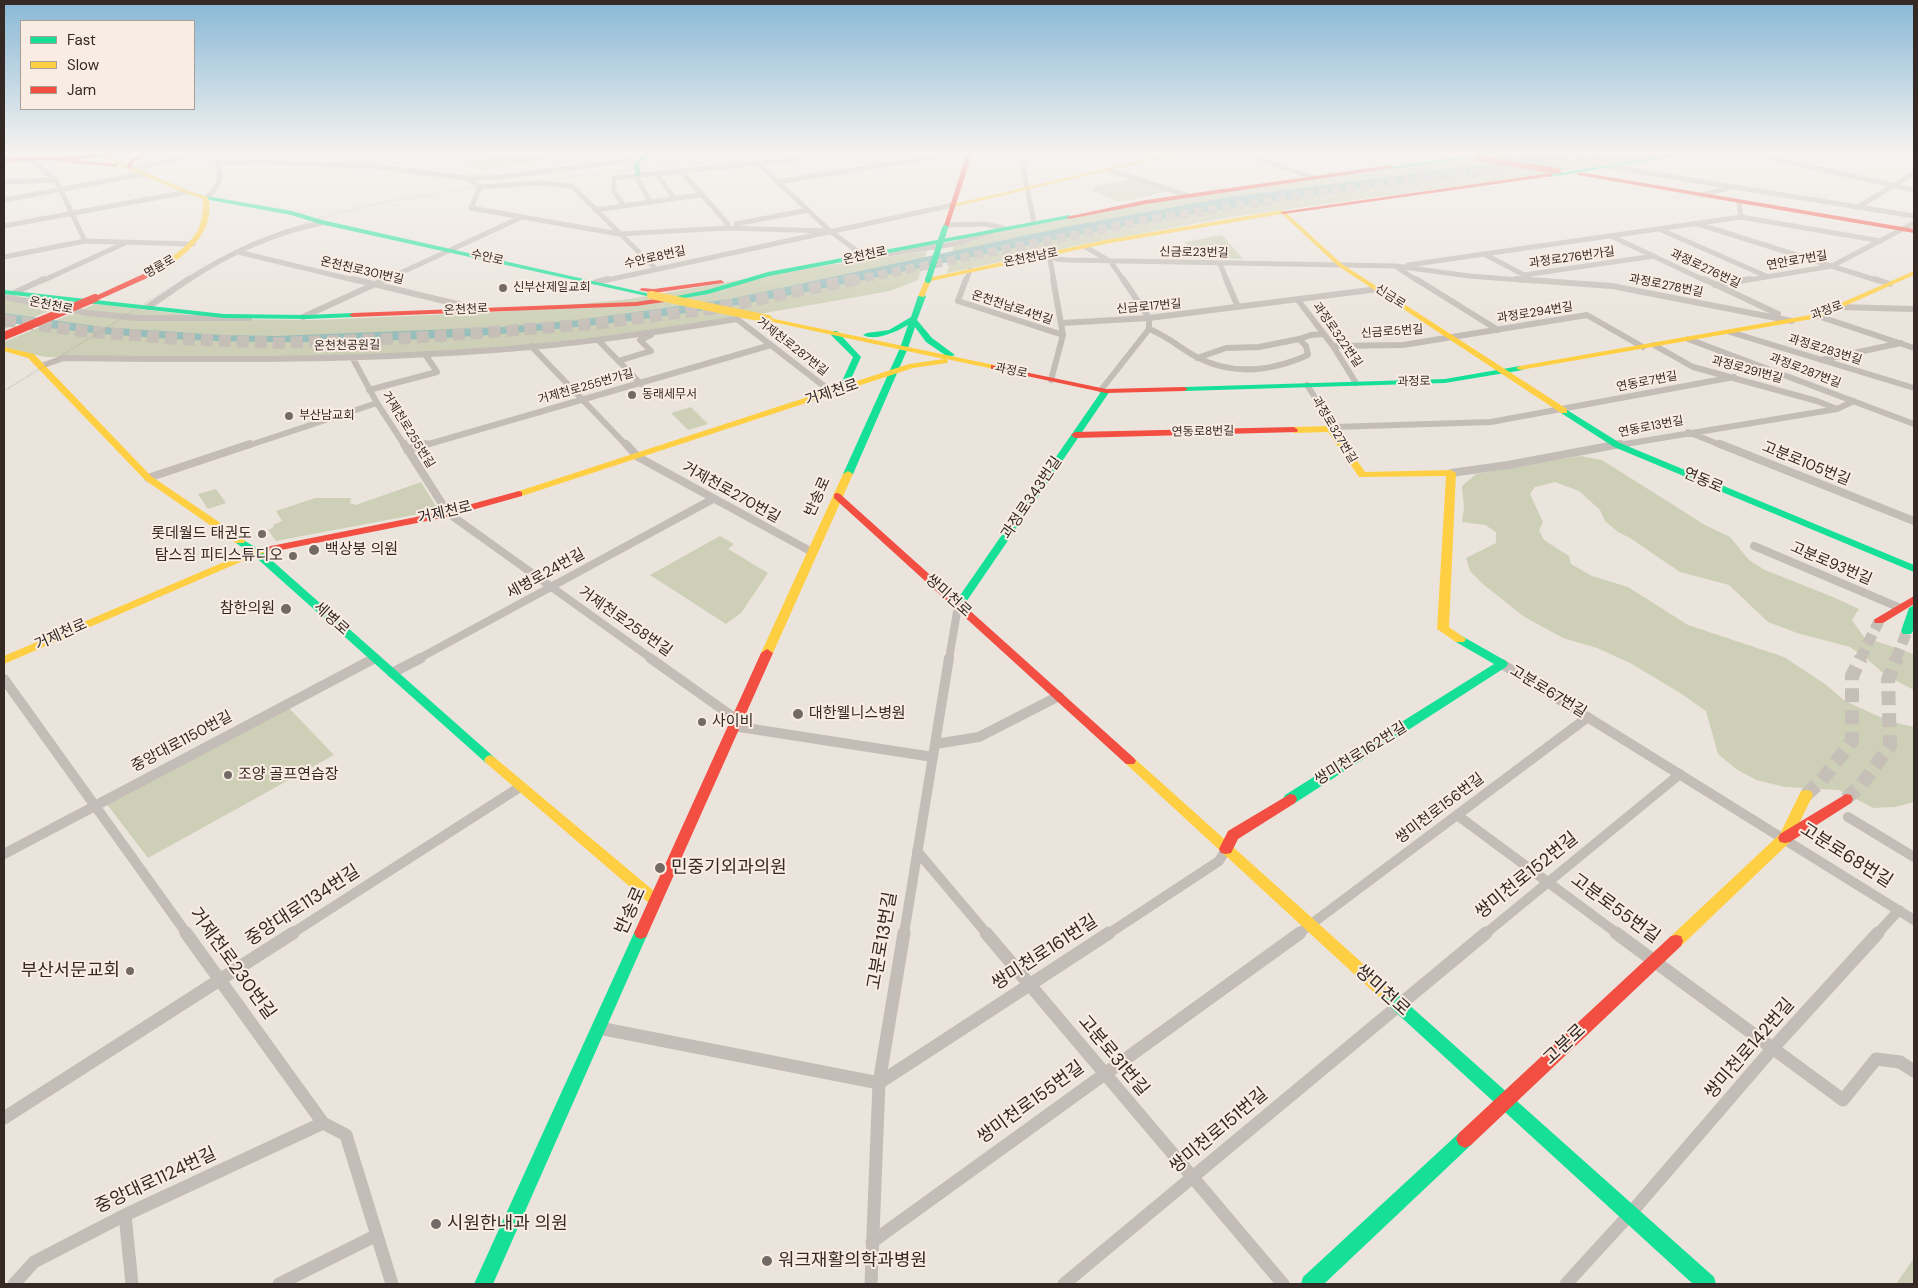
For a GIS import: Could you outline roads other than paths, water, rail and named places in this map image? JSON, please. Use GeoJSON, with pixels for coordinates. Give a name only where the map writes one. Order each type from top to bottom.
{"type":"FeatureCollection","features":[{"type":"Feature","properties":{"kind":"main road","name":"명륜로"},"geometry":{"type":"LineString","coordinates":[[4,336],[95,298],[167,264],[193,244],[206,220],[206,212]]}},
{"type":"Feature","properties":{"kind":"main road","name":"수안로"},"geometry":{"type":"LineString","coordinates":[[282,212],[651,295],[834,333]]}},
{"type":"Feature","properties":{"kind":"main road"},"geometry":{"type":"LineString","coordinates":[[945,226],[950,212]]}},
{"type":"Feature","properties":{"kind":"main road","name":"온천천로"},"geometry":{"type":"LineString","coordinates":[[7,294],[249,318],[303,318],[537,306],[636,304],[708,292],[768,274],[1093,212]]}},
{"type":"Feature","properties":{"kind":"main road","name":"온천천남로"},"geometry":{"type":"LineString","coordinates":[[928,280],[1049,254],[1282,212]]}},
{"type":"Feature","properties":{"kind":"main road","name":"신금로"},"geometry":{"type":"LineString","coordinates":[[1283,212],[1340,265],[1504,371]]}},
{"type":"Feature","properties":{"kind":"main road"},"geometry":{"type":"LineString","coordinates":[[1806,212],[1911,228]]}},
{"type":"Feature","properties":{"kind":"main road","name":"반송로"},"geometry":{"type":"LineString","coordinates":[[483,1284],[904,348],[945,226]]}},
{"type":"Feature","properties":{"kind":"main road","name":"과정로"},"geometry":{"type":"LineString","coordinates":[[834,333],[1104,390],[1445,381],[1818,316],[1914,273]]}},
{"type":"Feature","properties":{"kind":"main road"},"geometry":{"type":"LineString","coordinates":[[537,306],[619,298],[625,297],[634,291],[654,291],[768,274]]}},
{"type":"Feature","properties":{"kind":"main road"},"geometry":{"type":"LineString","coordinates":[[834,333],[883,335],[896,331],[913,320],[921,332],[936,345],[959,359]]}},
{"type":"Feature","properties":{"kind":"main road"},"geometry":{"type":"LineString","coordinates":[[834,333],[857,358],[837,392]]}},
{"type":"Feature","properties":{"kind":"main road","name":"세병로"},"geometry":{"type":"LineString","coordinates":[[4,349],[31,356],[148,478],[256,552],[520,787],[655,900]]}},
{"type":"Feature","properties":{"kind":"main road","name":"거제천로"},"geometry":{"type":"LineString","coordinates":[[4,660],[256,552],[448,514],[638,457],[912,366],[959,359]]}},
{"type":"Feature","properties":{"kind":"main road","name":"연동로"},"geometry":{"type":"LineString","coordinates":[[1504,371],[1618,445],[1914,569]]}},
{"type":"Feature","properties":{"kind":"main road","name":"과정로343번길"},"geometry":{"type":"LineString","coordinates":[[958,606],[1104,390]]}},
{"type":"Feature","properties":{"kind":"main road","name":"연동로8번길"},"geometry":{"type":"LineString","coordinates":[[1075,435],[1333,428]]}},
{"type":"Feature","properties":{"kind":"main road","name":"과정로327번길"},"geometry":{"type":"LineString","coordinates":[[1333,428],[1362,475],[1451,472]]}},
{"type":"Feature","properties":{"kind":"main road","name":"고분로67번길"},"geometry":{"type":"LineString","coordinates":[[1451,472],[1443,628],[1502,664]]}},
{"type":"Feature","properties":{"kind":"main road","name":"쌍미천로"},"geometry":{"type":"LineString","coordinates":[[837,496],[1707,1284]]}},
{"type":"Feature","properties":{"kind":"main road"},"geometry":{"type":"LineString","coordinates":[[1879,621],[1914,599]]}},
{"type":"Feature","properties":{"kind":"main road"},"geometry":{"type":"LineString","coordinates":[[1907,631],[1914,608]]}},
{"type":"Feature","properties":{"kind":"main road","name":"쌍미천로162번길"},"geometry":{"type":"LineString","coordinates":[[1226,849],[1233,835],[1502,664]]}},
{"type":"Feature","properties":{"kind":"main road","name":"고분로"},"geometry":{"type":"LineString","coordinates":[[1310,1284],[1785,838],[1806,795]]}},
{"type":"Feature","properties":{"kind":"main road"},"geometry":{"type":"LineString","coordinates":[[1785,838],[1846,799]]}},
{"type":"Feature","properties":{"kind":"street"},"geometry":{"type":"LineString","coordinates":[[4,226],[77,212]]}},
{"type":"Feature","properties":{"kind":"street"},"geometry":{"type":"LineString","coordinates":[[494,212],[619,234],[727,226],[797,212]]}},
{"type":"Feature","properties":{"kind":"street"},"geometry":{"type":"LineString","coordinates":[[598,212],[655,268]]}},
{"type":"Feature","properties":{"kind":"street"},"geometry":{"type":"LineString","coordinates":[[715,212],[727,226],[830,231]]}},
{"type":"Feature","properties":{"kind":"street"},"geometry":{"type":"LineString","coordinates":[[810,212],[830,231],[864,256]]}},
{"type":"Feature","properties":{"kind":"street","name":"수안로8번길"},"geometry":{"type":"LineString","coordinates":[[596,282],[919,212]]}},
{"type":"Feature","properties":{"kind":"street"},"geometry":{"type":"LineString","coordinates":[[1032,212],[1034,223]]}},
{"type":"Feature","properties":{"kind":"street"},"geometry":{"type":"LineString","coordinates":[[1740,212],[1741,217]]}},
{"type":"Feature","properties":{"kind":"street"},"geometry":{"type":"LineString","coordinates":[[1890,212],[1914,216]]}},
{"type":"Feature","properties":{"kind":"street"},"geometry":{"type":"LineString","coordinates":[[72,213],[85,241]]}},
{"type":"Feature","properties":{"kind":"street"},"geometry":{"type":"LineString","coordinates":[[303,318],[449,249],[522,217]]}},
{"type":"Feature","properties":{"kind":"street"},"geometry":{"type":"LineString","coordinates":[[1396,266],[1741,217],[1881,241]]}},
{"type":"Feature","properties":{"kind":"street"},"geometry":{"type":"LineString","coordinates":[[148,307],[191,278],[238,252],[296,228],[322,222]]}},
{"type":"Feature","properties":{"kind":"street"},"geometry":{"type":"LineString","coordinates":[[945,226],[984,224],[1003,228]]}},
{"type":"Feature","properties":{"kind":"street"},"geometry":{"type":"LineString","coordinates":[[1695,224],[1890,284]]}},
{"type":"Feature","properties":{"kind":"street"},"geometry":{"type":"LineString","coordinates":[[837,262],[954,244],[1003,228]]}},
{"type":"Feature","properties":{"kind":"street","name":"연안로7번길"},"geometry":{"type":"LineString","coordinates":[[1715,285],[1832,266],[1911,228]]}},
{"type":"Feature","properties":{"kind":"street"},"geometry":{"type":"LineString","coordinates":[[1658,229],[1766,276]]}},
{"type":"Feature","properties":{"kind":"street","name":"과정로276번길"},"geometry":{"type":"LineString","coordinates":[[1610,236],[1792,321]]}},
{"type":"Feature","properties":{"kind":"street"},"geometry":{"type":"LineString","coordinates":[[4,257],[85,241],[193,244]]}},
{"type":"Feature","properties":{"kind":"street"},"geometry":{"type":"LineString","coordinates":[[7,294],[128,242]]}},
{"type":"Feature","properties":{"kind":"street"},"geometry":{"type":"LineString","coordinates":[[1086,247],[1111,262],[1149,318],[1149,329],[1104,390]]}},
{"type":"Feature","properties":{"kind":"street","name":"온천천로301번길"},"geometry":{"type":"LineString","coordinates":[[238,252],[482,310]]}},
{"type":"Feature","properties":{"kind":"street"},"geometry":{"type":"LineString","coordinates":[[1049,254],[1063,334],[1051,380]]}},
{"type":"Feature","properties":{"kind":"street","name":"신금로23번길"},"geometry":{"type":"LineString","coordinates":[[1049,254],[1056,258],[1068,260],[1111,262],[1340,265]]}},
{"type":"Feature","properties":{"kind":"street","name":"과정로278번길"},"geometry":{"type":"LineString","coordinates":[[1484,254],[1535,281]]}},
{"type":"Feature","properties":{"kind":"street","name":"과정로276번가길"},"geometry":{"type":"LineString","coordinates":[[1524,275],[1654,256]]}},
{"type":"Feature","properties":{"kind":"street"},"geometry":{"type":"LineString","coordinates":[[1220,264],[1238,307]]}},
{"type":"Feature","properties":{"kind":"street","name":"과정로278번길"},"geometry":{"type":"LineString","coordinates":[[1340,265],[1396,266],[1469,276],[1629,288],[1792,321]]}},
{"type":"Feature","properties":{"kind":"street"},"geometry":{"type":"LineString","coordinates":[[1396,266],[1498,330]]}},
{"type":"Feature","properties":{"kind":"street","name":"온천천남로4번길"},"geometry":{"type":"LineString","coordinates":[[970,270],[958,301],[1063,334]]}},
{"type":"Feature","properties":{"kind":"street","name":"신금로17번길"},"geometry":{"type":"LineString","coordinates":[[1062,323],[1149,318],[1378,289]]}},
{"type":"Feature","properties":{"kind":"street","name":"온천천로"},"geometry":{"type":"LineString","coordinates":[[7,294],[88,313],[138,318],[249,318]]}},
{"type":"Feature","properties":{"kind":"street","name":"과정로322번길"},"geometry":{"type":"LineString","coordinates":[[1298,300],[1333,346],[1356,383]]}},
{"type":"Feature","properties":{"kind":"street"},"geometry":{"type":"LineString","coordinates":[[1838,307],[1914,310]]}},
{"type":"Feature","properties":{"kind":"street","name":"과정로294번길"},"geometry":{"type":"LineString","coordinates":[[1453,337],[1587,315],[1648,346]]}},
{"type":"Feature","properties":{"kind":"street"},"geometry":{"type":"LineString","coordinates":[[1818,316],[1914,348]]}},
{"type":"Feature","properties":{"kind":"street","name":"온천천공원길"},"geometry":{"type":"LineString","coordinates":[[41,366],[64,358],[255,360],[425,354],[598,340],[737,319]]}},
{"type":"Feature","properties":{"kind":"street","name":"거제천로287번길"},"geometry":{"type":"LineString","coordinates":[[737,319],[837,392]]}},
{"type":"Feature","properties":{"kind":"street"},"geometry":{"type":"LineString","coordinates":[[1149,329],[1161,332],[1197,358],[1217,368],[1229,370],[1278,367],[1308,355],[1309,350],[1299,339]]}},
{"type":"Feature","properties":{"kind":"street"},"geometry":{"type":"LineString","coordinates":[[618,361],[650,351],[640,340],[647,338],[653,332]]}},
{"type":"Feature","properties":{"kind":"street","name":"과정로283번길"},"geometry":{"type":"LineString","coordinates":[[1730,332],[1819,360],[1912,386]]}},
{"type":"Feature","properties":{"kind":"street"},"geometry":{"type":"LineString","coordinates":[[1197,358],[1226,348],[1259,347],[1311,335],[1324,334]]}},
{"type":"Feature","properties":{"kind":"street","name":"신금로5번길"},"geometry":{"type":"LineString","coordinates":[[1333,346],[1403,345],[1453,337]]}},
{"type":"Feature","properties":{"kind":"street","name":"과정로287번길"},"geometry":{"type":"LineString","coordinates":[[1688,339],[1914,424]]}},
{"type":"Feature","properties":{"kind":"street"},"geometry":{"type":"LineString","coordinates":[[598,340],[641,384]]}},
{"type":"Feature","properties":{"kind":"street"},"geometry":{"type":"LineString","coordinates":[[1819,360],[1901,343]]}},
{"type":"Feature","properties":{"kind":"street","name":"거제천로255번가길"},"geometry":{"type":"LineString","coordinates":[[408,450],[771,345]]}},
{"type":"Feature","properties":{"kind":"street","name":"거제천로270번길"},"geometry":{"type":"LineString","coordinates":[[531,346],[638,457],[812,552]]}},
{"type":"Feature","properties":{"kind":"street","name":"과정로291번길"},"geometry":{"type":"LineString","coordinates":[[1648,346],[1693,367],[1817,401],[1837,409]]}},
{"type":"Feature","properties":{"kind":"street"},"geometry":{"type":"LineString","coordinates":[[369,390],[437,372],[425,354]]}},
{"type":"Feature","properties":{"kind":"street","name":"거제천로255번길"},"geometry":{"type":"LineString","coordinates":[[352,357],[369,390],[448,514]]}},
{"type":"Feature","properties":{"kind":"street","name":"연동로7번길"},"geometry":{"type":"LineString","coordinates":[[1563,409],[1734,377]]}},
{"type":"Feature","properties":{"kind":"street","name":"과정로327번길"},"geometry":{"type":"LineString","coordinates":[[1307,385],[1333,428]]}},
{"type":"Feature","properties":{"kind":"street","name":"연동로13번길"},"geometry":{"type":"LineString","coordinates":[[1451,472],[1508,465],[1688,432],[1837,409],[1854,401]]}},
{"type":"Feature","properties":{"kind":"street"},"geometry":{"type":"LineString","coordinates":[[148,478],[377,403]]}},
{"type":"Feature","properties":{"kind":"street","name":"연동로8번길"},"geometry":{"type":"LineString","coordinates":[[1333,428],[1491,422],[1563,409]]}},
{"type":"Feature","properties":{"kind":"street","name":"고분로105번길"},"geometry":{"type":"LineString","coordinates":[[1688,432],[1914,521]]}},
{"type":"Feature","properties":{"kind":"street","name":"세병로24번길"},"geometry":{"type":"LineString","coordinates":[[392,673],[713,499]]}},
{"type":"Feature","properties":{"kind":"street","name":"거제천로258번길"},"geometry":{"type":"LineString","coordinates":[[448,514],[551,587],[735,723]]}},
{"type":"Feature","properties":{"kind":"street","name":"고분로93번길"},"geometry":{"type":"LineString","coordinates":[[1754,546],[1898,608]]}},
{"type":"Feature","properties":{"kind":"street","name":"고분로13번길"},"geometry":{"type":"LineString","coordinates":[[871,1284],[878,1082],[958,606]]}},
{"type":"Feature","properties":{"kind":"street","name":"중앙대로1150번길"},"geometry":{"type":"LineString","coordinates":[[4,854],[375,658]]}},
{"type":"Feature","properties":{"kind":"street","name":"고분로67번길"},"geometry":{"type":"LineString","coordinates":[[1502,664],[1785,838]]}},
{"type":"Feature","properties":{"kind":"street","name":"거제천로230번길"},"geometry":{"type":"LineString","coordinates":[[4,679],[323,1123],[346,1135],[392,1284]]}},
{"type":"Feature","properties":{"kind":"street"},"geometry":{"type":"LineString","coordinates":[[935,744],[979,737],[1059,696]]}},
{"type":"Feature","properties":{"kind":"street","name":"쌍미천로156번길"},"geometry":{"type":"LineString","coordinates":[[1310,925],[1588,717]]}},
{"type":"Feature","properties":{"kind":"street"},"geometry":{"type":"LineString","coordinates":[[735,723],[933,757]]}},
{"type":"Feature","properties":{"kind":"street","name":"쌍미천로152번길"},"geometry":{"type":"LineString","coordinates":[[1398,1006],[1680,774]]}},
{"type":"Feature","properties":{"kind":"street","name":"중앙대로1134번길"},"geometry":{"type":"LineString","coordinates":[[4,1118],[520,787]]}},
{"type":"Feature","properties":{"kind":"street","name":"고분로55번길"},"geometry":{"type":"LineString","coordinates":[[1457,815],[1655,960]]}},
{"type":"Feature","properties":{"kind":"street"},"geometry":{"type":"LineString","coordinates":[[1848,817],[1914,856]]}},
{"type":"Feature","properties":{"kind":"street","name":"고분로68번길"},"geometry":{"type":"LineString","coordinates":[[1785,838],[1914,920]]}},
{"type":"Feature","properties":{"kind":"street","name":"쌍미천로161번길"},"geometry":{"type":"LineString","coordinates":[[878,1082],[1219,861],[1226,849]]}},
{"type":"Feature","properties":{"kind":"street","name":"고분로31번길"},"geometry":{"type":"LineString","coordinates":[[917,851],[1283,1284]]}},
{"type":"Feature","properties":{"kind":"street","name":"쌍미천로142번길"},"geometry":{"type":"LineString","coordinates":[[1566,1284],[1630,1214],[1773,1048],[1899,910]]}},
{"type":"Feature","properties":{"kind":"street","name":"쌍미천로155번길"},"geometry":{"type":"LineString","coordinates":[[872,1242],[1310,925]]}},
{"type":"Feature","properties":{"kind":"street"},"geometry":{"type":"LineString","coordinates":[[1655,960],[1844,1100],[1876,1059],[1900,1062],[1914,1071]]}},
{"type":"Feature","properties":{"kind":"street","name":"쌍미천로151번길"},"geometry":{"type":"LineString","coordinates":[[1064,1284],[1398,1006]]}},
{"type":"Feature","properties":{"kind":"street"},"geometry":{"type":"LineString","coordinates":[[599,1028],[867,1082],[878,1082]]}},
{"type":"Feature","properties":{"kind":"street","name":"중앙대로1124번길"},"geometry":{"type":"LineString","coordinates":[[14,1284],[34,1262],[125,1215],[323,1123]]}},
{"type":"Feature","properties":{"kind":"street"},"geometry":{"type":"LineString","coordinates":[[125,1215],[132,1284]]}},
{"type":"Feature","properties":{"kind":"street"},"geometry":{"type":"LineString","coordinates":[[279,1284],[377,1235]]}},
{"type":"Feature","properties":{"kind":"water"},"geometry":{"type":"Polygon","coordinates":[[[1146,212],[1210,212],[1101,230],[743,304],[669,316],[519,333],[390,341],[224,341],[114,335],[4,322],[4,313],[102,327],[221,335],[276,336],[503,327],[578,320],[730,299],[1065,227],[1146,212]]]}},
{"type":"Feature","properties":{"kind":"tunnel"},"geometry":{"type":"LineString","coordinates":[[851,281],[1153,219],[1197,212]]}},
{"type":"Feature","properties":{"kind":"tunnel"},"geometry":{"type":"LineString","coordinates":[[4,320],[81,331],[180,339],[278,343],[411,338],[593,324],[717,308],[858,279]]}},
{"type":"Feature","properties":{"kind":"tunnel"},"geometry":{"type":"LineString","coordinates":[[1860,659],[1879,621]]}},
{"type":"Feature","properties":{"kind":"tunnel"},"geometry":{"type":"LineString","coordinates":[[1896,659],[1907,631]]}},
{"type":"Feature","properties":{"kind":"tunnel"},"geometry":{"type":"LineString","coordinates":[[1806,795],[1822,780],[1852,741],[1852,676],[1861,658]]}},
{"type":"Feature","properties":{"kind":"tunnel"},"geometry":{"type":"LineString","coordinates":[[1846,799],[1861,785],[1890,746],[1888,680],[1897,658]]}},
{"type":"Feature","properties":{"kind":"railway"},"geometry":{"type":"LineString","coordinates":[[4,391],[206,266],[254,242],[323,217],[343,212]]}},
{"type":"Feature","properties":{"kind":"place","name":"신부산제일교회"},"geometry":{"type":"Point","coordinates":[503,288]}},
{"type":"Feature","properties":{"kind":"place","name":"동래세무서"},"geometry":{"type":"Point","coordinates":[632,395]}},
{"type":"Feature","properties":{"kind":"place","name":"부산남교회"},"geometry":{"type":"Point","coordinates":[289,416]}},
{"type":"Feature","properties":{"kind":"place","name":"롯데월드 태권도"},"geometry":{"type":"Point","coordinates":[262,534]}},
{"type":"Feature","properties":{"kind":"place","name":"백상붕 의원"},"geometry":{"type":"Point","coordinates":[314,550]}},
{"type":"Feature","properties":{"kind":"place","name":"탐스짐 피티스튜디오"},"geometry":{"type":"Point","coordinates":[293,556]}},
{"type":"Feature","properties":{"kind":"place","name":"참한의원"},"geometry":{"type":"Point","coordinates":[286,609]}},
{"type":"Feature","properties":{"kind":"place","name":"대한웰니스병원"},"geometry":{"type":"Point","coordinates":[798,714]}},
{"type":"Feature","properties":{"kind":"place","name":"사이비"},"geometry":{"type":"Point","coordinates":[702,722]}},
{"type":"Feature","properties":{"kind":"place","name":"조양 골프연습장"},"geometry":{"type":"Point","coordinates":[228,775]}},
{"type":"Feature","properties":{"kind":"place","name":"민중기외과의원"},"geometry":{"type":"Point","coordinates":[660,868]}},
{"type":"Feature","properties":{"kind":"place","name":"부산서문교회"},"geometry":{"type":"Point","coordinates":[130,971]}},
{"type":"Feature","properties":{"kind":"place","name":"시원한내과 의원"},"geometry":{"type":"Point","coordinates":[436,1224]}},
{"type":"Feature","properties":{"kind":"place","name":"워크재활의학과병원"},"geometry":{"type":"Point","coordinates":[767,1261]}}]}
